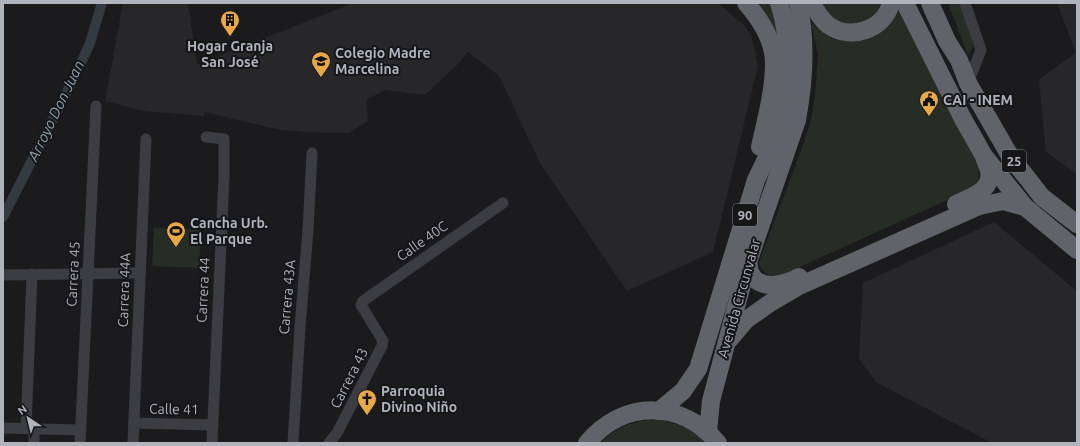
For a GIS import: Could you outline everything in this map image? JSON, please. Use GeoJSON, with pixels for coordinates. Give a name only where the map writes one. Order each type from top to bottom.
{"type":"FeatureCollection","features":[{"type":"Feature","properties":{"kind":"highway"},"geometry":{"type":"LineString","coordinates":[[746,3],[756,14],[765,30],[771,45],[774,62],[772,84],[757,157],[756,180]]}},
{"type":"Feature","properties":{"kind":"highway","name":"Avenida Circunvalar"},"geometry":{"type":"LineString","coordinates":[[659,411],[683,391],[698,369],[756,180],[769,152],[781,114],[786,81],[786,41],[783,14],[779,3]]}},
{"type":"Feature","properties":{"kind":"highway","name":"Avenida Circunvalar"},"geometry":{"type":"LineString","coordinates":[[713,438],[711,401],[726,344],[748,262],[797,120],[801,99],[804,66],[798,3]]}},
{"type":"Feature","properties":{"kind":"highway"},"geometry":{"type":"LineString","coordinates":[[812,3],[819,16],[828,25],[841,32],[853,33],[864,31],[873,27],[885,16],[891,3]]}},
{"type":"Feature","properties":{"kind":"highway","name":"25"},"geometry":{"type":"LineString","coordinates":[[905,3],[984,156],[1025,207],[1077,250]]}},
{"type":"Feature","properties":{"kind":"highway","name":"25"},"geometry":{"type":"LineString","coordinates":[[930,3],[947,41],[959,60],[968,83],[1010,156],[1042,197],[1077,224]]}},
{"type":"Feature","properties":{"kind":"highway"},"geometry":{"type":"LineString","coordinates":[[942,3],[954,38],[959,60]]}},
{"type":"Feature","properties":{"kind":"highway"},"geometry":{"type":"LineString","coordinates":[[748,262],[751,275],[759,282],[773,285],[786,283],[975,195],[984,189],[988,182],[989,172],[984,156]]}},
{"type":"Feature","properties":{"kind":"highway"},"geometry":{"type":"LineString","coordinates":[[726,344],[746,320],[770,303],[799,286],[979,206],[1003,201],[1025,207]]}},
{"type":"Feature","properties":{"kind":"highway","name":"90"},"geometry":{"type":"LineString","coordinates":[[587,443],[599,430],[612,421],[627,414],[643,411],[659,411],[686,417],[698,424],[713,438]]}},
{"type":"Feature","properties":{"kind":"street"},"geometry":{"type":"LineString","coordinates":[[965,3],[981,50],[968,83]]}},
{"type":"Feature","properties":{"kind":"street","name":"Carrera 45"},"geometry":{"type":"LineString","coordinates":[[80,443],[96,106]]}},
{"type":"Feature","properties":{"kind":"street","name":"Carrera 44"},"geometry":{"type":"LineString","coordinates":[[206,137],[224,139],[212,443]]}},
{"type":"Feature","properties":{"kind":"street","name":"Carrera 44A"},"geometry":{"type":"LineString","coordinates":[[133,443],[146,139]]}},
{"type":"Feature","properties":{"kind":"street","name":"Carrera 43A"},"geometry":{"type":"LineString","coordinates":[[293,443],[312,153]]}},
{"type":"Feature","properties":{"kind":"street","name":"Calle 40C"},"geometry":{"type":"LineString","coordinates":[[361,306],[363,301],[503,204]]}},
{"type":"Feature","properties":{"kind":"street"},"geometry":{"type":"LineString","coordinates":[[3,275],[140,273]]}},
{"type":"Feature","properties":{"kind":"street"},"geometry":{"type":"LineString","coordinates":[[32,274],[30,428],[34,443]]}},
{"type":"Feature","properties":{"kind":"street","name":"Carrera 43"},"geometry":{"type":"LineString","coordinates":[[330,443],[338,433],[382,346],[383,341],[361,306]]}},
{"type":"Feature","properties":{"kind":"street","name":"Calle 41"},"geometry":{"type":"LineString","coordinates":[[134,423],[213,425]]}},
{"type":"Feature","properties":{"kind":"street"},"geometry":{"type":"LineString","coordinates":[[3,428],[81,430]]}},
{"type":"Feature","properties":{"kind":"shaded area"},"geometry":{"type":"Polygon","coordinates":[[[123,3],[188,3],[197,65],[353,3],[718,3],[745,26],[752,38],[758,66],[713,252],[627,291],[540,163],[499,76],[468,52],[457,65],[425,95],[385,90],[366,100],[368,121],[349,133],[280,130],[204,112],[205,116],[143,111],[105,101],[123,3]]]}},
{"type":"Feature","properties":{"kind":"shaded area"},"geometry":{"type":"Polygon","coordinates":[[[758,3],[773,3],[781,42],[758,3]]]}},
{"type":"Feature","properties":{"kind":"shaded area"},"geometry":{"type":"Polygon","coordinates":[[[822,3],[882,3],[871,18],[861,23],[850,24],[839,22],[834,19],[829,15],[822,3]]]}},
{"type":"Feature","properties":{"kind":"shaded area"},"geometry":{"type":"Polygon","coordinates":[[[898,3],[979,162],[978,184],[967,191],[780,276],[768,275],[759,265],[761,256],[801,151],[811,120],[815,95],[818,55],[811,22],[831,38],[856,41],[898,3]]]}},
{"type":"Feature","properties":{"kind":"shaded area"},"geometry":{"type":"Polygon","coordinates":[[[948,3],[961,3],[973,42],[972,49],[968,56],[948,3]]]}},
{"type":"Feature","properties":{"kind":"shaded area"},"geometry":{"type":"Polygon","coordinates":[[[1057,3],[1077,3],[1077,174],[1046,152],[1039,79],[1076,53],[1057,3]]]}},
{"type":"Feature","properties":{"kind":"shaded area"},"geometry":{"type":"Polygon","coordinates":[[[994,222],[1077,291],[1077,443],[992,443],[876,382],[859,359],[863,283],[994,222]]]}},
{"type":"Feature","properties":{"kind":"shaded area","name":"Cancha Urb. El Parque"},"geometry":{"type":"Polygon","coordinates":[[[154,228],[201,230],[199,268],[152,266],[154,228]]]}},
{"type":"Feature","properties":{"kind":"shaded area"},"geometry":{"type":"Polygon","coordinates":[[[658,419],[690,430],[705,443],[600,443],[620,428],[627,425],[640,421],[658,419]]]}},
{"type":"Feature","properties":{"kind":"waterway","name":"Arroyo Don Juan"},"geometry":{"type":"LineString","coordinates":[[3,217],[77,72],[90,43],[102,3]]}},
{"type":"Feature","properties":{"kind":"place","name":"Hogar Granja San José"},"geometry":{"type":"Point","coordinates":[230,37]}},
{"type":"Feature","properties":{"kind":"place","name":"Colegio Madre Marcelina"},"geometry":{"type":"Point","coordinates":[321,78]}},
{"type":"Feature","properties":{"kind":"place","name":"CAI - INEM"},"geometry":{"type":"Point","coordinates":[929,117]}},
{"type":"Feature","properties":{"kind":"place","name":"Cancha Urb. El Parque"},"geometry":{"type":"Point","coordinates":[176,248]}},
{"type":"Feature","properties":{"kind":"place","name":"Parroquia Divino Niño"},"geometry":{"type":"Point","coordinates":[367,416]}}]}
